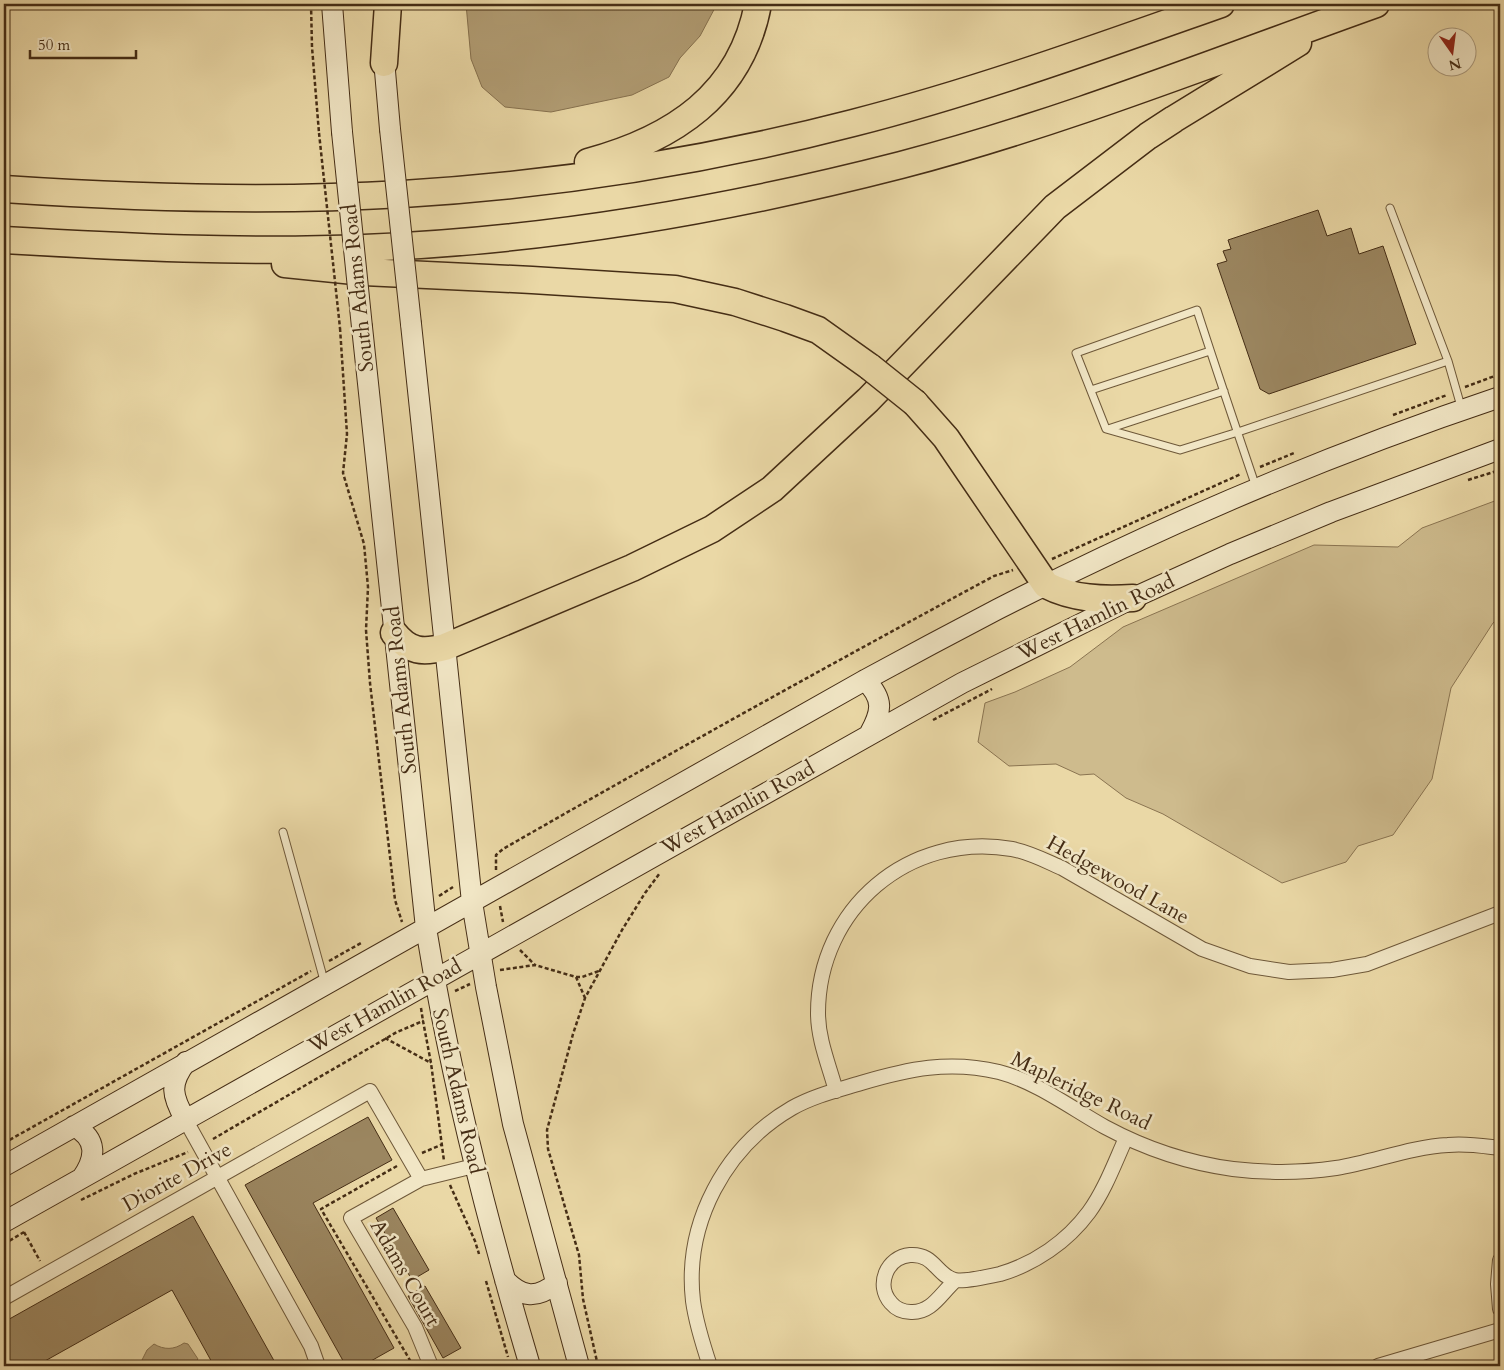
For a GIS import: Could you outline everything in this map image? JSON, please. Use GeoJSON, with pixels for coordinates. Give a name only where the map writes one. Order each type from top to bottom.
{"type":"FeatureCollection","features":[{"type":"Feature","properties":{"kind":"highway"},"geometry":{"type":"LineString","coordinates":[[384,63],[388,4]]}},
{"type":"Feature","properties":{"kind":"highway"},"geometry":{"type":"LineString","coordinates":[[484,187],[614,154],[650,139],[685,120],[699,110],[714,94],[734,66],[750,36],[758,4]]}},
{"type":"Feature","properties":{"kind":"highway"},"geometry":{"type":"LineString","coordinates":[[4,189],[162,198],[255,199],[396,194],[484,187],[604,173],[696,158],[850,124],[970,91],[1221,4]]}},
{"type":"Feature","properties":{"kind":"highway"},"geometry":{"type":"LineString","coordinates":[[4,240],[161,248],[270,250],[413,245],[516,236],[714,207],[835,181],[986,141],[1075,112],[1376,4]]}},
{"type":"Feature","properties":{"kind":"highway"},"geometry":{"type":"LineString","coordinates":[[394,633],[402,642],[422,651],[445,647],[632,568],[712,529],[772,489],[868,400],[1055,207],[1148,136],[1349,13]]}},
{"type":"Feature","properties":{"kind":"highway"},"geometry":{"type":"LineString","coordinates":[[161,248],[364,272],[675,289],[735,302],[786,318],[818,330],[870,367],[915,403],[946,438],[1046,585],[1058,592],[1088,598],[1133,598]]}},
{"type":"Feature","properties":{"kind":"main road","name":"South Adams Road"},"geometry":{"type":"LineString","coordinates":[[332,4],[342,132],[426,928],[434,979],[474,1166],[495,1280],[530,1366]]}},
{"type":"Feature","properties":{"kind":"main road"},"geometry":{"type":"LineString","coordinates":[[380,4],[390,129],[472,902],[513,1124],[579,1366]]}},
{"type":"Feature","properties":{"kind":"main road"},"geometry":{"type":"LineString","coordinates":[[4,1166],[186,1062],[322,975],[426,928],[865,680],[991,613],[1155,534],[1257,490],[1344,454],[1500,397]]}},
{"type":"Feature","properties":{"kind":"main road","name":"West Hamlin Road"},"geometry":{"type":"LineString","coordinates":[[4,1222],[870,733],[962,683],[1133,598],[1230,554],[1331,512],[1500,449]]}},
{"type":"Feature","properties":{"kind":"main road"},"geometry":{"type":"LineString","coordinates":[[865,680],[872,687],[880,702],[877,720],[870,733]]}},
{"type":"Feature","properties":{"kind":"main road"},"geometry":{"type":"LineString","coordinates":[[185,1119],[177,1104],[174,1086],[179,1071],[186,1062]]}},
{"type":"Feature","properties":{"kind":"main road"},"geometry":{"type":"LineString","coordinates":[[74,1126],[87,1135],[92,1147],[91,1161],[82,1178]]}},
{"type":"Feature","properties":{"kind":"main road"},"geometry":{"type":"LineString","coordinates":[[495,1280],[521,1294],[530,1295],[545,1292],[557,1283]]}},
{"type":"Feature","properties":{"kind":"street","name":"Hedgewood Lane"},"geometry":{"type":"LineString","coordinates":[[836,1091],[821,1037],[818,1014],[821,981],[834,940],[849,914],[874,886],[916,860],[948,850],[992,846],[1013,849],[1039,858],[1062,868],[1202,950],[1250,966],[1274,970],[1312,972],[1367,964],[1500,913]]}},
{"type":"Feature","properties":{"kind":"street","name":"Mapleridge Road"},"geometry":{"type":"LineString","coordinates":[[710,1366],[697,1321],[693,1299],[692,1275],[694,1254],[699,1225],[712,1192],[734,1159],[749,1141],[794,1107],[836,1091],[912,1069],[952,1066],[976,1068],[1023,1080],[1126,1138],[1169,1155],[1230,1169],[1312,1171],[1368,1162],[1447,1144],[1467,1144],[1500,1148]]}},
{"type":"Feature","properties":{"kind":"street","name":"Diorite Drive"},"geometry":{"type":"LineString","coordinates":[[4,1298],[370,1091],[421,1179]]}},
{"type":"Feature","properties":{"kind":"street"},"geometry":{"type":"LineString","coordinates":[[185,1119],[311,1346],[318,1366]]}},
{"type":"Feature","properties":{"kind":"street"},"geometry":{"type":"LineString","coordinates":[[955,1280],[933,1304],[917,1312],[904,1312],[896,1308],[889,1301],[883,1282],[888,1268],[894,1262],[903,1256],[912,1254],[928,1259],[944,1274],[955,1280],[990,1277],[1006,1272],[1040,1256],[1075,1229],[1090,1211],[1126,1138]]}},
{"type":"Feature","properties":{"kind":"street","name":"Adams Court"},"geometry":{"type":"LineString","coordinates":[[431,1366],[415,1327],[351,1218],[421,1179],[474,1166]]}},
{"type":"Feature","properties":{"kind":"street"},"geometry":{"type":"LineString","coordinates":[[1500,1260],[1498,1284],[1500,1309]]}},
{"type":"Feature","properties":{"kind":"street"},"geometry":{"type":"LineString","coordinates":[[1378,1366],[1500,1330]]}},
{"type":"Feature","properties":{"kind":"lane"},"geometry":{"type":"LineString","coordinates":[[1390,208],[1448,361],[1462,410]]}},
{"type":"Feature","properties":{"kind":"lane"},"geometry":{"type":"LineString","coordinates":[[1106,429],[1076,353],[1197,310],[1257,490]]}},
{"type":"Feature","properties":{"kind":"lane"},"geometry":{"type":"LineString","coordinates":[[1091,390],[1210,351]]}},
{"type":"Feature","properties":{"kind":"lane"},"geometry":{"type":"LineString","coordinates":[[1106,429],[1180,450],[1448,361]]}},
{"type":"Feature","properties":{"kind":"lane"},"geometry":{"type":"LineString","coordinates":[[1106,429],[1224,391]]}},
{"type":"Feature","properties":{"kind":"lane"},"geometry":{"type":"LineString","coordinates":[[283,832],[322,975]]}},
{"type":"Feature","properties":{"kind":"path"},"geometry":{"type":"LineString","coordinates":[[311,4],[312,47],[319,133],[340,328],[347,434],[343,473],[364,544],[368,586],[366,630],[370,683],[394,900],[402,921]]}},
{"type":"Feature","properties":{"kind":"path"},"geometry":{"type":"LineString","coordinates":[[1462,482],[1500,470]]}},
{"type":"Feature","properties":{"kind":"path"},"geometry":{"type":"LineString","coordinates":[[928,723],[998,685]]}},
{"type":"Feature","properties":{"kind":"path"},"geometry":{"type":"LineString","coordinates":[[598,1366],[583,1300],[579,1255],[548,1149],[547,1130],[585,998],[645,893],[660,874],[667,869]]}},
{"type":"Feature","properties":{"kind":"path"},"geometry":{"type":"LineString","coordinates":[[432,900],[454,887]]}},
{"type":"Feature","properties":{"kind":"path"},"geometry":{"type":"LineString","coordinates":[[498,898],[504,929]]}},
{"type":"Feature","properties":{"kind":"path"},"geometry":{"type":"LineString","coordinates":[[4,1143],[322,975],[369,939]]}},
{"type":"Feature","properties":{"kind":"path"},"geometry":{"type":"LineString","coordinates":[[516,945],[535,964],[576,978],[600,970]]}},
{"type":"Feature","properties":{"kind":"path"},"geometry":{"type":"LineString","coordinates":[[502,969],[535,964]]}},
{"type":"Feature","properties":{"kind":"path"},"geometry":{"type":"LineString","coordinates":[[576,978],[585,998]]}},
{"type":"Feature","properties":{"kind":"path"},"geometry":{"type":"LineString","coordinates":[[454,992],[476,981]]}},
{"type":"Feature","properties":{"kind":"path"},"geometry":{"type":"LineString","coordinates":[[76,1202],[134,1174],[186,1153],[385,1038],[423,1022],[431,1064],[446,1172],[451,1189],[475,1241],[480,1260]]}},
{"type":"Feature","properties":{"kind":"path"},"geometry":{"type":"LineString","coordinates":[[385,1038],[431,1064]]}},
{"type":"Feature","properties":{"kind":"path"},"geometry":{"type":"LineString","coordinates":[[4,1244],[31,1228]]}},
{"type":"Feature","properties":{"kind":"path"},"geometry":{"type":"LineString","coordinates":[[495,1280],[509,1359]]}},
{"type":"Feature","properties":{"kind":"shaded area"},"geometry":{"type":"Polygon","coordinates":[[[466,4],[717,4],[700,36],[680,58],[669,77],[632,95],[551,112],[505,107],[482,87],[471,59],[466,4]]]}},
{"type":"Feature","properties":{"kind":"shaded area"},"geometry":{"type":"Polygon","coordinates":[[[1500,499],[1500,617],[1493,623],[1451,688],[1432,779],[1393,835],[1358,846],[1346,862],[1282,883],[1163,814],[1126,798],[1094,774],[1080,775],[1056,764],[1009,766],[978,742],[985,703],[1015,692],[1070,667],[1123,627],[1314,545],[1398,547],[1422,528],[1500,499]]]}},
{"type":"Feature","properties":{"kind":"shaded area"},"geometry":{"type":"Polygon","coordinates":[[[184,1343],[188,1344],[198,1359],[189,1365],[176,1367],[150,1366],[142,1360],[147,1350],[154,1344],[169,1348],[184,1343]]]}},
{"type":"Feature","properties":{"kind":"building"},"geometry":{"type":"Polygon","coordinates":[[[1318,210],[1327,236],[1351,228],[1359,254],[1383,246],[1416,344],[1269,394],[1260,389],[1217,264],[1227,261],[1223,251],[1231,249],[1228,240],[1318,210]]]}},
{"type":"Feature","properties":{"kind":"building"},"geometry":{"type":"Polygon","coordinates":[[[368,1117],[392,1160],[313,1203],[394,1348],[362,1366],[346,1366],[245,1185],[368,1117]]]}},
{"type":"Feature","properties":{"kind":"building"},"geometry":{"type":"Polygon","coordinates":[[[393,1208],[429,1270],[412,1280],[376,1218],[393,1208]]]}},
{"type":"Feature","properties":{"kind":"building"},"geometry":{"type":"Polygon","coordinates":[[[193,1216],[277,1366],[214,1366],[172,1290],[36,1366],[4,1366],[4,1322],[193,1216]]]}},
{"type":"Feature","properties":{"kind":"building"},"geometry":{"type":"Polygon","coordinates":[[[425,1286],[461,1348],[443,1358],[408,1296],[425,1286]]]}}]}
